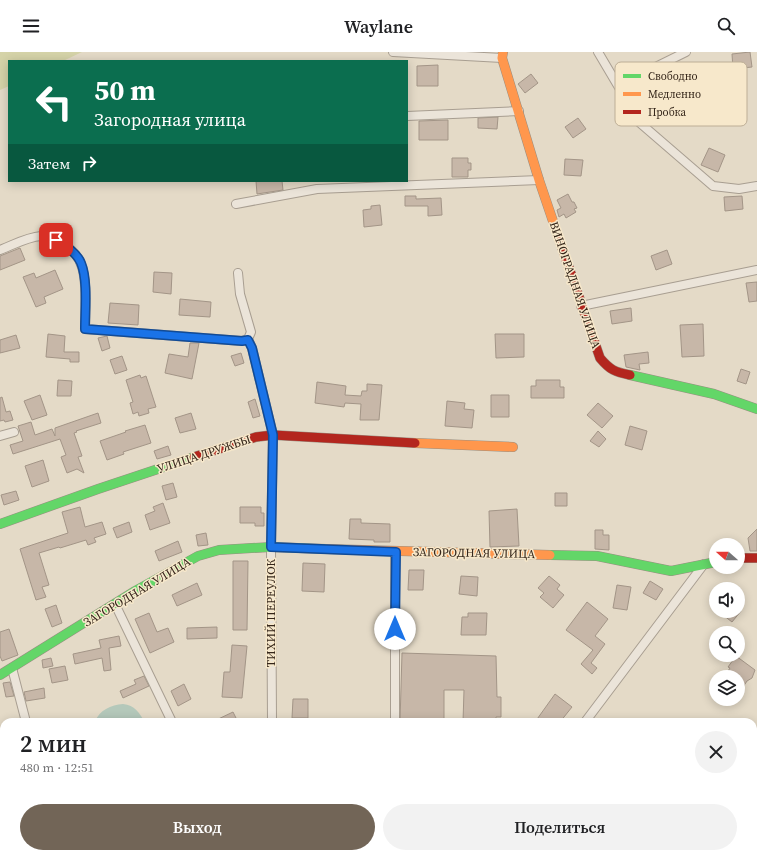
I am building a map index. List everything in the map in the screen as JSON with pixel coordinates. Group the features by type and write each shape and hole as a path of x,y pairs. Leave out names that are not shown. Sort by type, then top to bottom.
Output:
{"street":[{"path":"393,52 502,55"},
{"path":"598,52 615,80"},
{"path":"665,62 686,52"},
{"name":"ВИНОГРАДНАЯ УЛИЦА","path":"502,55 539,180 600,358 615,372 714,394 757,409"},
{"path":"408,116 519,111"},
{"path":"644,126 714,186 739,189 757,186"},
{"path":"236,204 317,189 539,180"},
{"path":"0,250 35,237 42,236 56,240 69,249 81,263 83,272 85,292 85,329 242,341 248,340"},
{"path":"581,306 757,270"},
{"name":"ТИХИЙ ПЕРЕУЛОК","path":"238,273 240,294 251,332 248,340 252,348 273,435 271,547 272,718"},
{"path":"0,436 14,432"},
{"name":"УЛИЦА ДРУЖБЫ","path":"0,524 98,489 256,437 273,435 382,442 513,447"},
{"name":"ЗАГОРОДНАЯ УЛИЦА","path":"0,675 135,591 198,556 219,550 271,547 396,552 597,556 671,571 709,563"},
{"path":"395,718 396,552"},
{"path":"745,558 757,558"},
{"path":"587,718 704,564"},
{"path":"115,604 170,718"},
{"path":"12,668 25,718"}],"shaded area":[{"path":"0,52 82,52 65,60 8,60 8,86 0,90"},
{"path":"123,704 131,706 142,718 97,718 102,711"}],"building":[{"path":"750,52 752,67 747,68 747,62 733,62 732,54"},
{"path":"438,65 438,86 417,86 417,66"},
{"path":"531,74 538,83 525,93 518,84"},
{"path":"498,117 497,129 478,128 478,118"},
{"path":"578,118 586,129 573,138 565,127"},
{"path":"448,120 448,140 419,140 419,121"},
{"path":"709,148 725,155 718,172 701,165"},
{"path":"452,158 468,158 468,163 471,163 471,170 468,170 468,177 452,177"},
{"path":"565,159 583,160 581,176 564,175"},
{"path":"256,182 282,182 283,190 257,194"},
{"path":"568,194 577,208 574,209 576,212 566,218 564,214 559,217 557,210 561,208 557,200"},
{"path":"405,196 416,196 416,199 441,198 442,215 428,216 428,206 405,206"},
{"path":"742,196 743,209 725,211 724,197"},
{"path":"380,205 382,225 364,227 363,210 371,209 371,206"},
{"path":"20,248 25,260 0,270 0,256"},
{"path":"667,250 672,264 656,270 651,256"},
{"path":"55,270 63,289 44,297 46,303 36,307 23,277 34,273 36,278"},
{"path":"154,272 172,273 171,294 153,292"},
{"path":"757,282 757,301 749,302 746,283"},
{"path":"180,299 211,302 210,317 179,315"},
{"path":"110,303 139,305 138,325 108,323"},
{"path":"631,308 632,321 612,324 610,311"},
{"path":"703,324 704,356 682,357 680,325"},
{"path":"48,334 65,336 64,352 79,352 79,362 70,362 70,359 46,357"},
{"path":"495,334 524,334 524,357 496,358"},
{"path":"16,335 20,348 0,353 0,340"},
{"path":"107,336 110,348 102,351 98,338"},
{"path":"190,343 199,343 192,379 165,373 169,354 188,357"},
{"path":"648,352 649,363 639,364 640,370 626,367 624,355"},
{"path":"241,353 244,363 235,366 231,356"},
{"path":"122,356 127,370 115,374 110,360"},
{"path":"741,369 750,372 746,384 737,381"},
{"path":"140,375 141,378 146,376 156,407 148,409 149,413 139,416 138,412 133,414 130,403 133,402 126,380"},
{"path":"58,380 72,381 71,396 57,396"},
{"path":"536,380 560,380 560,387 564,387 564,398 531,398 531,386 536,386"},
{"path":"317,382 346,386 345,395 361,396 362,391 367,391 367,384 382,385 379,420 360,420 361,404 345,403 344,407 315,403"},
{"path":"40,395 47,415 32,420 24,401"},
{"path":"491,395 509,395 509,417 491,417"},
{"path":"2,397 6,412 10,411 13,420 5,422 4,420 0,421 0,398"},
{"path":"255,399 260,416 253,418 248,402"},
{"path":"447,401 465,403 464,409 474,410 472,428 445,426"},
{"path":"598,403 613,416 602,428 587,415"},
{"path":"98,413 101,423 74,433 82,456 78,457 84,473 77,469 67,473 61,457 66,455 60,439 13,454 10,445 23,441 18,426 31,422 35,435 52,429 55,436 55,428"},
{"path":"191,413 196,429 180,433 175,418"},
{"path":"145,425 151,443 123,452 124,454 107,460 100,441"},
{"path":"630,426 647,431 642,450 625,445"},
{"path":"598,431 606,439 599,447 590,441"},
{"path":"168,446 171,455 157,459 154,451"},
{"path":"43,460 49,481 32,487 25,466"},
{"path":"173,483 177,497 166,500 162,486"},
{"path":"16,491 19,500 4,505 1,495"},
{"path":"555,493 567,493 567,506 555,506"},
{"path":"163,503 170,523 150,530 145,515 155,511 153,507"},
{"path":"80,507 85,527 102,522 106,534 94,538 96,542 88,545 86,540 39,553 49,585 42,587 46,597 36,600 20,549 68,533 62,512"},
{"path":"240,507 261,507 261,513 264,513 264,526 255,526 255,523 240,523"},
{"path":"517,509 519,546 490,547 489,511"},
{"path":"350,519 361,519 361,523 390,524 390,542 349,539"},
{"path":"129,522 132,532 117,538 113,528"},
{"path":"757,529 757,551 750,551 748,538"},
{"path":"595,530 603,530 603,535 609,535 609,550 595,549"},
{"path":"206,533 208,545 198,546 196,535"},
{"path":"178,541 182,552 159,561 155,551"},
{"path":"233,561 248,561 247,630 233,630"},
{"path":"303,563 325,564 324,592 302,591"},
{"path":"409,570 424,570 423,590 408,590"},
{"path":"461,576 478,577 477,596 459,594"},
{"path":"549,576 560,585 557,589 564,595 553,608 540,597 544,593 538,588"},
{"path":"650,581 663,589 656,600 643,593"},
{"path":"197,583 202,595 177,606 172,595"},
{"path":"617,585 631,587 627,610 613,608"},
{"path":"587,602 608,619 595,636 605,644 591,663 597,668 592,674 581,664 593,650 566,630"},
{"path":"56,605 62,623 52,627 45,609"},
{"path":"149,613 157,632 168,628 174,642 150,653 135,619"},
{"path":"468,613 487,613 486,635 461,635 462,617 468,617"},
{"path":"727,618 735,618 732,622"},
{"path":"217,627 217,638 187,639 187,628"},
{"path":"9,629 18,655 2,661 0,656 0,632"},
{"path":"119,636 121,646 109,648 111,670 104,671 102,658 75,664 73,654 101,648 99,640"},
{"path":"232,645 247,646 242,698 222,697 224,672 230,672"},
{"path":"402,653 496,656 497,697 501,697 501,717 463,718 464,690 444,690 444,718 400,718"},
{"path":"51,658 53,666 43,668 42,660"},
{"path":"732,662 744,662 755,670 752,678 745,684 745,670 729,670 730,668 728,667"},
{"path":"65,666 68,680 52,683 49,669"},
{"path":"144,676 149,686 123,698 120,691 136,684 134,680"},
{"path":"10,682 14,696 6,697 3,683"},
{"path":"184,684 191,699 178,706 171,691"},
{"path":"44,688 45,698 26,701 24,692"},
{"path":"555,694 572,707 563,718 538,718"},
{"path":"293,699 308,699 308,718 292,718"},
{"path":"233,712 236,718 220,718"}],"traffic: fast":[{"path":"630,375 714,394 757,409"},
{"path":"0,524 194,457"},
{"path":"0,675 135,591 198,556 219,550 271,547 326,549"},
{"path":"550,555 597,556 671,571 709,563"}],"traffic: slow":[{"path":"503,52 502,58 539,180 557,233"},
{"path":"415,443 513,447"},
{"path":"326,549 550,555"}],"traffic: jam":[{"path":"557,233 600,358 613,370 630,375"},
{"path":"194,457 256,437 273,435 415,443"},
{"path":"745,558 757,558"}],"route":[{"path":"56,240 69,249 81,263 85,292 85,329 242,341 248,340 252,348 273,435 271,547 396,552 395,629"}]}
